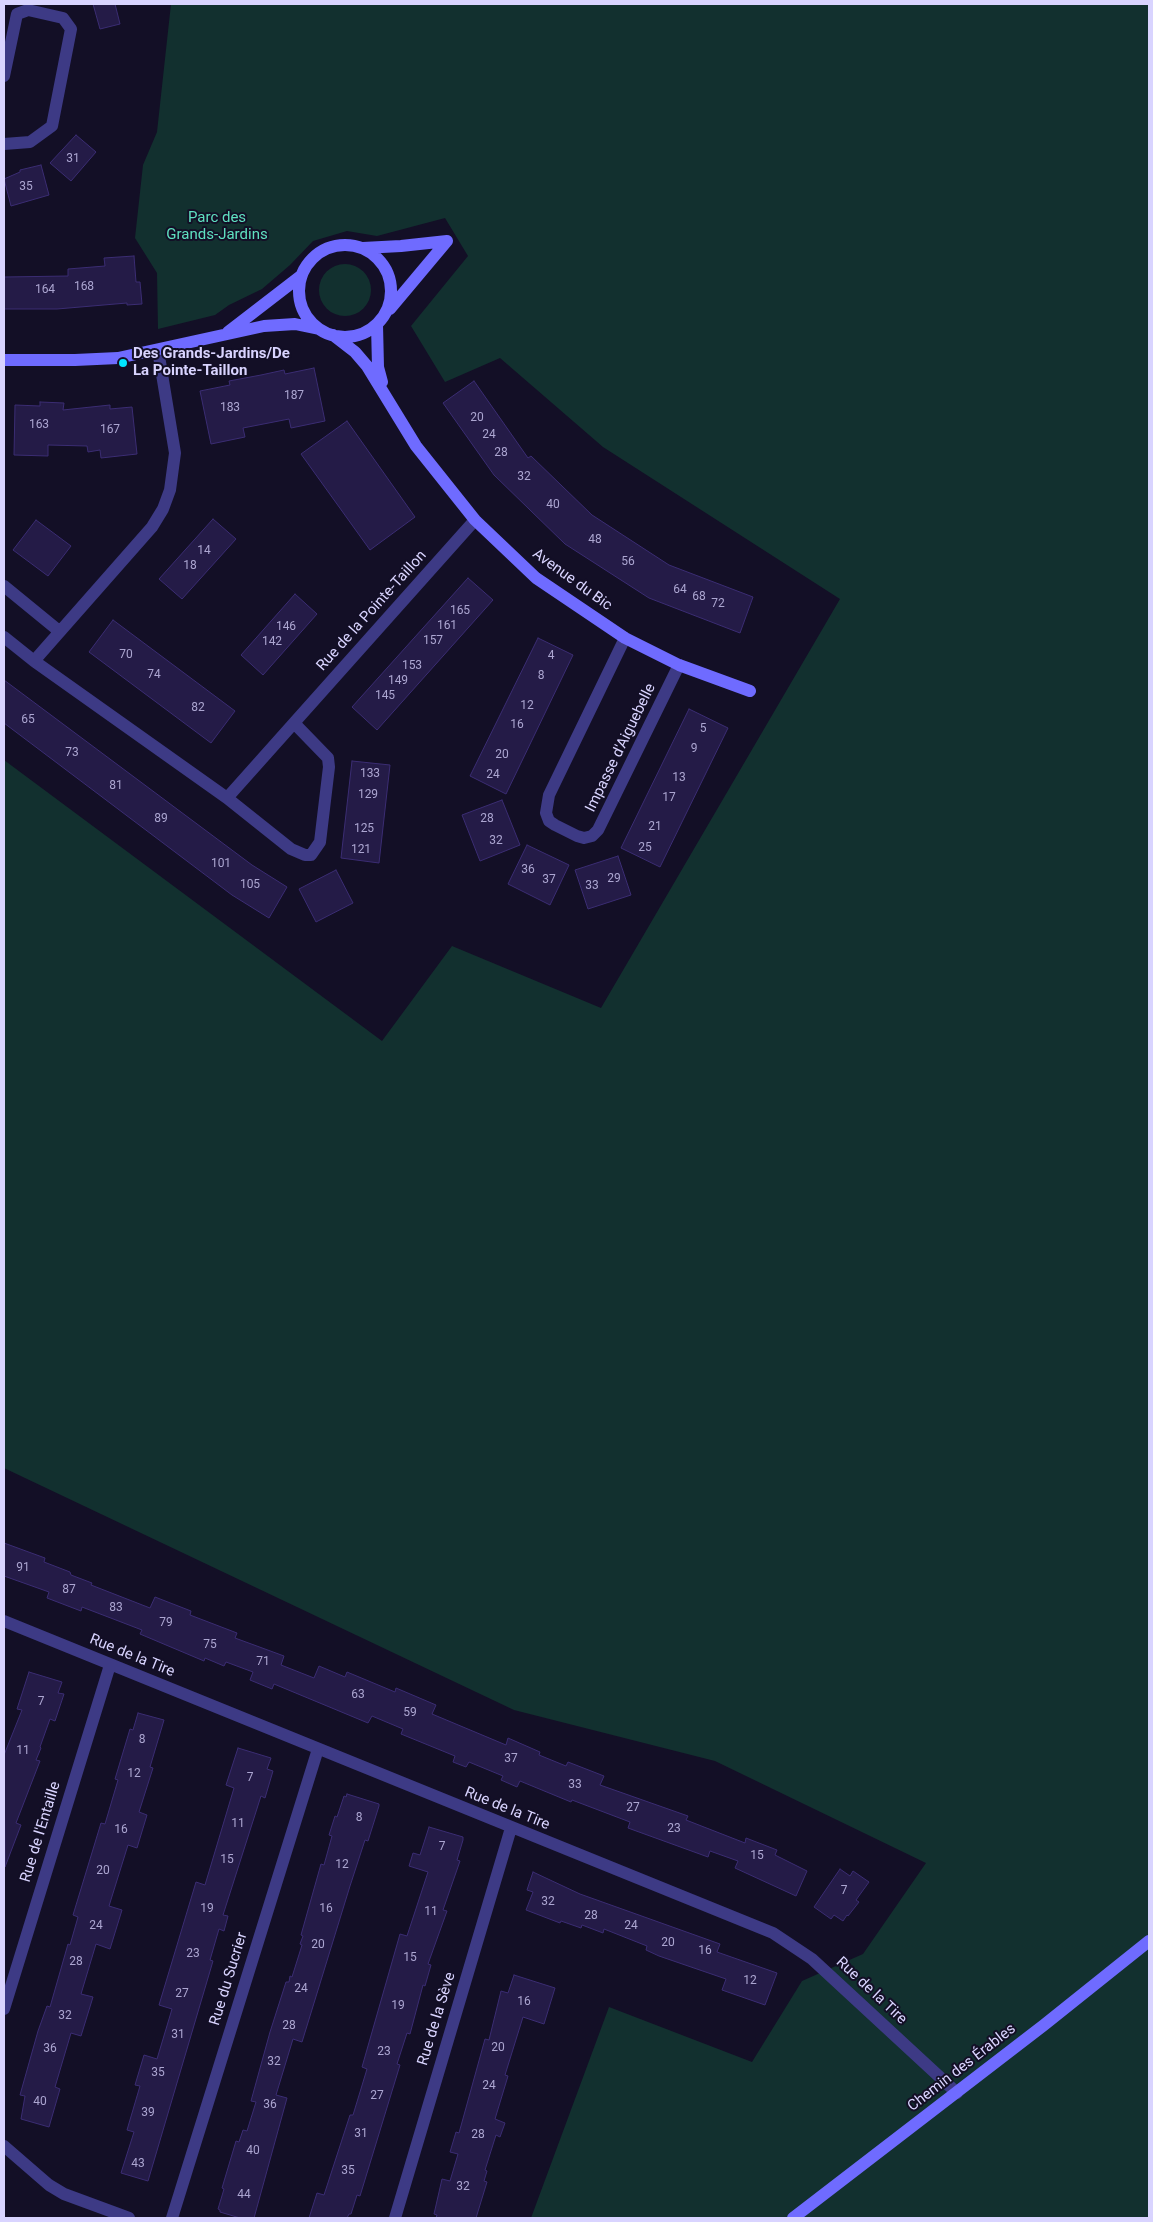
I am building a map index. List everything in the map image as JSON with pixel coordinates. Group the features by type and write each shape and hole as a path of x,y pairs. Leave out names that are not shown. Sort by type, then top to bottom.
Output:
{"street":[{"path":"4,76 17,14 28,10 63,18 72,29 52,126 30,142 4,144"},
{"path":"4,360 118,358 282,324 295,324 319,329 333,335 349,337 364,333 377,325 447,241 364,248"},
{"path":"319,329 308,318 301,305 299,290 302,275 309,262 320,252 334,246 349,244 364,248 376,256 386,268 391,282 391,298 386,313"},
{"path":"224,335 302,275"},
{"name":"Avenue du Bic","path":"377,325 378,367 384,392"},
{"name":"Avenue du Bic","path":"333,335 355,352 384,392 416,446 474,520 536,578 625,638 679,664 750,691"},
{"path":"34,660 152,527 163,509 170,490 175,453 158,350"},
{"name":"Rue de la Pointe-Taillon","path":"227,798 474,520"},
{"path":"4,586 59,631"},
{"path":"4,637 227,798 291,849 305,855 311,855 317,849 320,842 329,767 328,758 294,723"},
{"name":"Impasse d'Aiguebelle","path":"625,638 549,795 546,813 549,821 555,825 584,838 592,836 598,830 679,664"},
{"name":"Rue de la Tire","path":"4,1621 773,1933 812,1959 957,2093"},
{"name":"Rue de l'Entaille","path":"4,2009 110,1665"},
{"name":"Rue du Sucrier","path":"172,2218 318,1748"},
{"name":"Rue de la Sève","path":"395,2218 511,1828"},
{"name":"Chemin des Érables","path":"794,2218 957,2093 1149,1941"},
{"path":"4,2146 42,2180 64,2194 130,2218"}],"green space":[{"name":"Parc des Grands-Jardins","path":"171,4 1149,4 1149,2218 531,2218 609,2007 752,2062 802,1981 863,1954 926,1863 715,1761 514,1710 4,1468 4,760 382,1041 452,946 601,1008 840,599 603,447 500,358 445,382 411,326 468,256 445,218 377,236 347,231 313,241 290,265 262,289 229,305 215,315 158,329 157,273 135,238 143,165 157,132"},
{"path":"340,264 350,264 360,268 367,275 371,290 367,305 360,312 350,316 340,316 330,312 323,305 319,295 319,285 323,275 330,268"}],"building":[{"path":"93,4 115,4 120,24 100,29"},
{"path":"76,135 96,152 71,181 50,163"},
{"path":"41,165 49,195 11,206 4,179 20,172 20,170"},
{"path":"134,256 136,282 140,282 142,304 127,305 127,303 57,309 4,309 4,277 68,276 68,269 105,266 104,258"},
{"path":"314,368 325,421 291,428 289,419 243,428 245,437 211,444 200,391 230,385 229,381 284,370 285,374"},
{"path":"474,381 528,458 531,456 592,515 669,565 753,597 740,633 649,598 565,544 494,475 443,403"},
{"path":"40,402 64,403 63,410 110,405 110,409 132,407 137,454 101,458 100,450 88,452 87,446 48,445 48,456 14,455 15,405 40,406"},
{"path":"347,421 415,517 370,550 301,454"},
{"path":"213,519 236,539 182,599 159,579"},
{"path":"36,520 71,546 48,576 13,550"},
{"path":"468,578 493,600 377,730 352,707"},
{"path":"295,594 317,614 263,675 241,655"},
{"path":"113,620 235,711 211,743 89,652"},
{"path":"538,638 573,655 506,794 470,776"},
{"path":"4,680 252,865 287,887 269,918 232,895 4,723"},
{"path":"689,709 728,728 660,867 621,848"},
{"path":"352,761 390,765 379,863 341,858"},
{"path":"502,800 520,845 480,861 462,815"},
{"path":"527,845 569,865 550,905 508,884"},
{"path":"618,856 631,895 588,909 575,870"},
{"path":"336,870 353,903 316,922 299,889"},
{"path":"4,1543 45,1558 44,1562 70,1572 71,1575 92,1583 91,1585 150,1608 155,1597 191,1611 190,1615 237,1633 235,1638 284,1656 281,1665 314,1678 319,1666 345,1677 347,1672 395,1692 396,1688 436,1705 432,1714 506,1745 508,1738 540,1752 539,1755 566,1766 568,1762 604,1776 600,1785 688,1816 686,1820 745,1843 746,1838 777,1850 775,1855 807,1871 796,1896 735,1868 738,1861 710,1851 708,1857 628,1828 630,1822 572,1800 571,1802 520,1781 517,1787 501,1780 503,1776 469,1762 466,1767 453,1762 455,1756 401,1734 403,1729 372,1716 368,1723 274,1684 272,1689 250,1680 253,1672 226,1662 224,1666 205,1658 204,1661 140,1634 142,1630 82,1607 81,1611 47,1598 49,1592 4,1576"},
{"path":"29,1672 62,1682 58,1693 64,1694 55,1721 50,1719 40,1747 36,1760 40,1761 16,1823 21,1825 5,1867 4,1755 22,1710 17,1709"},
{"path":"138,1713 164,1720 150,1767 153,1768 139,1812 147,1815 137,1848 128,1845 109,1906 122,1910 110,1949 96,1944 81,1994 93,1997 81,2036 71,2033 55,2087 60,2089 49,2127 21,2119 25,2096 20,2095 38,2031 47,2006 50,2007 68,1944 70,1945 78,1917 73,1915 101,1823 105,1824 118,1780 115,1779 130,1729 133,1730"},
{"path":"238,1748 271,1758 267,1769 273,1771 265,1798 261,1796 223,1915 228,1916 224,1931 219,1929 210,1960 213,1961 148,2181 121,2173 134,2132 127,2130 140,2086 135,2085 144,2055 157,2059 172,2009 159,2005 196,1882 205,1885 234,1788 226,1785"},
{"path":"347,1794 379,1804 379,1806 368,1841 365,1840 302,2042 293,2039 276,2095 287,2098 254,2218 240,2218 220,2212 218,2209 224,2189 222,2188 236,2141 239,2142 243,2130 247,2131 256,2102 251,2101 270,2032 286,1982 289,1982 290,1976 292,1977 302,1945 300,1944 303,1936 301,1935 321,1864 324,1865 332,1836 329,1835 335,1816 337,1817 344,1796 346,1797"},
{"path":"429,1827 463,1837 463,1840 457,1860 460,1861 443,1910 447,1911 428,1964 431,1965 425,1986 423,1985 410,2034 407,2033 397,2064 400,2065 360,2196 357,2195 351,2214 347,2218 309,2218 317,2193 324,2195 350,2115 353,2115 367,2069 362,2067 400,1934 407,1936 428,1872 409,1866 413,1853 420,1855"},
{"path":"840,1869 850,1876 853,1871 869,1882 856,1900 859,1902 843,1921 834,1915 831,1919 814,1907"},
{"path":"533,1872 580,1894 720,1944 717,1952 777,1973 765,2005 722,1990 726,1979 659,1956 646,1950 647,1946 604,1929 603,1933 582,1925 581,1928 561,1921 560,1923 526,1910 533,1892 527,1890"},
{"path":"514,1975 555,1988 544,2024 523,2017 505,2075 508,2076 495,2119 505,2123 500,2137 496,2135 485,2170 487,2171 484,2181 487,2182 476,2218 436,2218 437,2215 434,2214 442,2179 450,2181 458,2154 450,2152 456,2132 459,2133 485,2039 489,2040 501,1991 508,1993"}],"place":[{"name":"Des Grands-Jardins/De La Pointe-Taillon","path":"123,363"}]}
